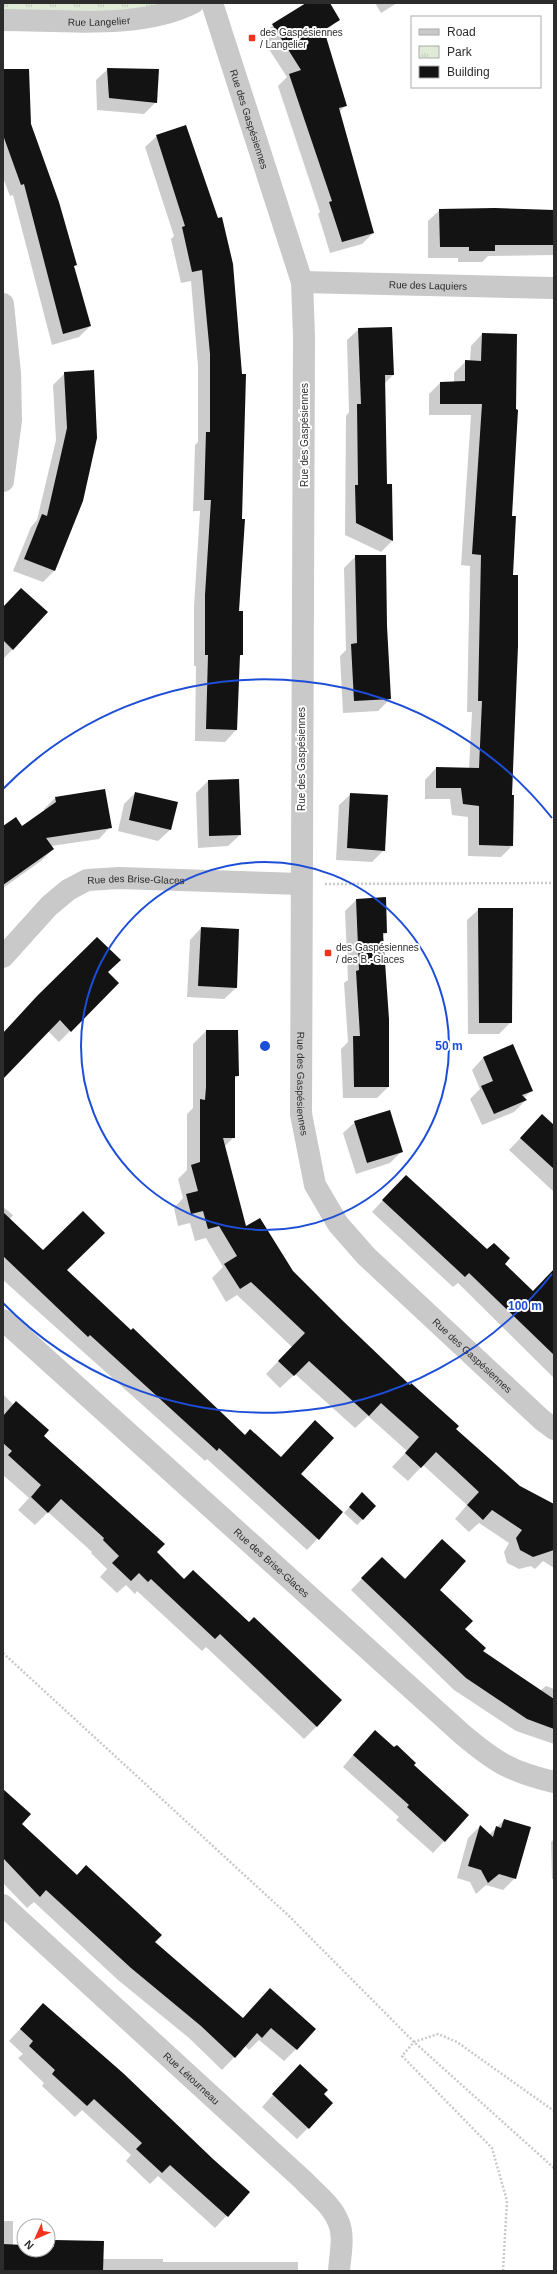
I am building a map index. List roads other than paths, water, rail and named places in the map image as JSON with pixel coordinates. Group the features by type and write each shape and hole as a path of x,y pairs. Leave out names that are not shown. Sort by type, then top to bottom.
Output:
{"street":[{"name":"Rue Langelier","path":"3,20 120,20 157,16 193,3"},
{"name":"Rue des Gaspésiennes","path":"212,3 302,282 304,344 301,1114 315,1185 338,1224 366,1256 542,1420 554,1429"},
{"name":"Rue des Laquiers","path":"302,282 554,288"},
{"path":"3,304 10,373 11,420 3,481"},
{"name":"Rue des Brise-Glaces","path":"3,957 49,906 68,890 87,880 119,878 301,884"},
{"name":"Rue des Brise-Glaces","path":"3,1320 462,1734 492,1759 520,1773 554,1782"},
{"name":"Rue Létourneau","path":"3,1906 303,2180 326,2204 339,2221 341,2243 339,2271"}],"place":[{"name":"des Gaspésiennes / Langelier","path":"252,38"},
{"name":"des Gaspésiennes / des B.-Glaces","path":"328,953"}]}
